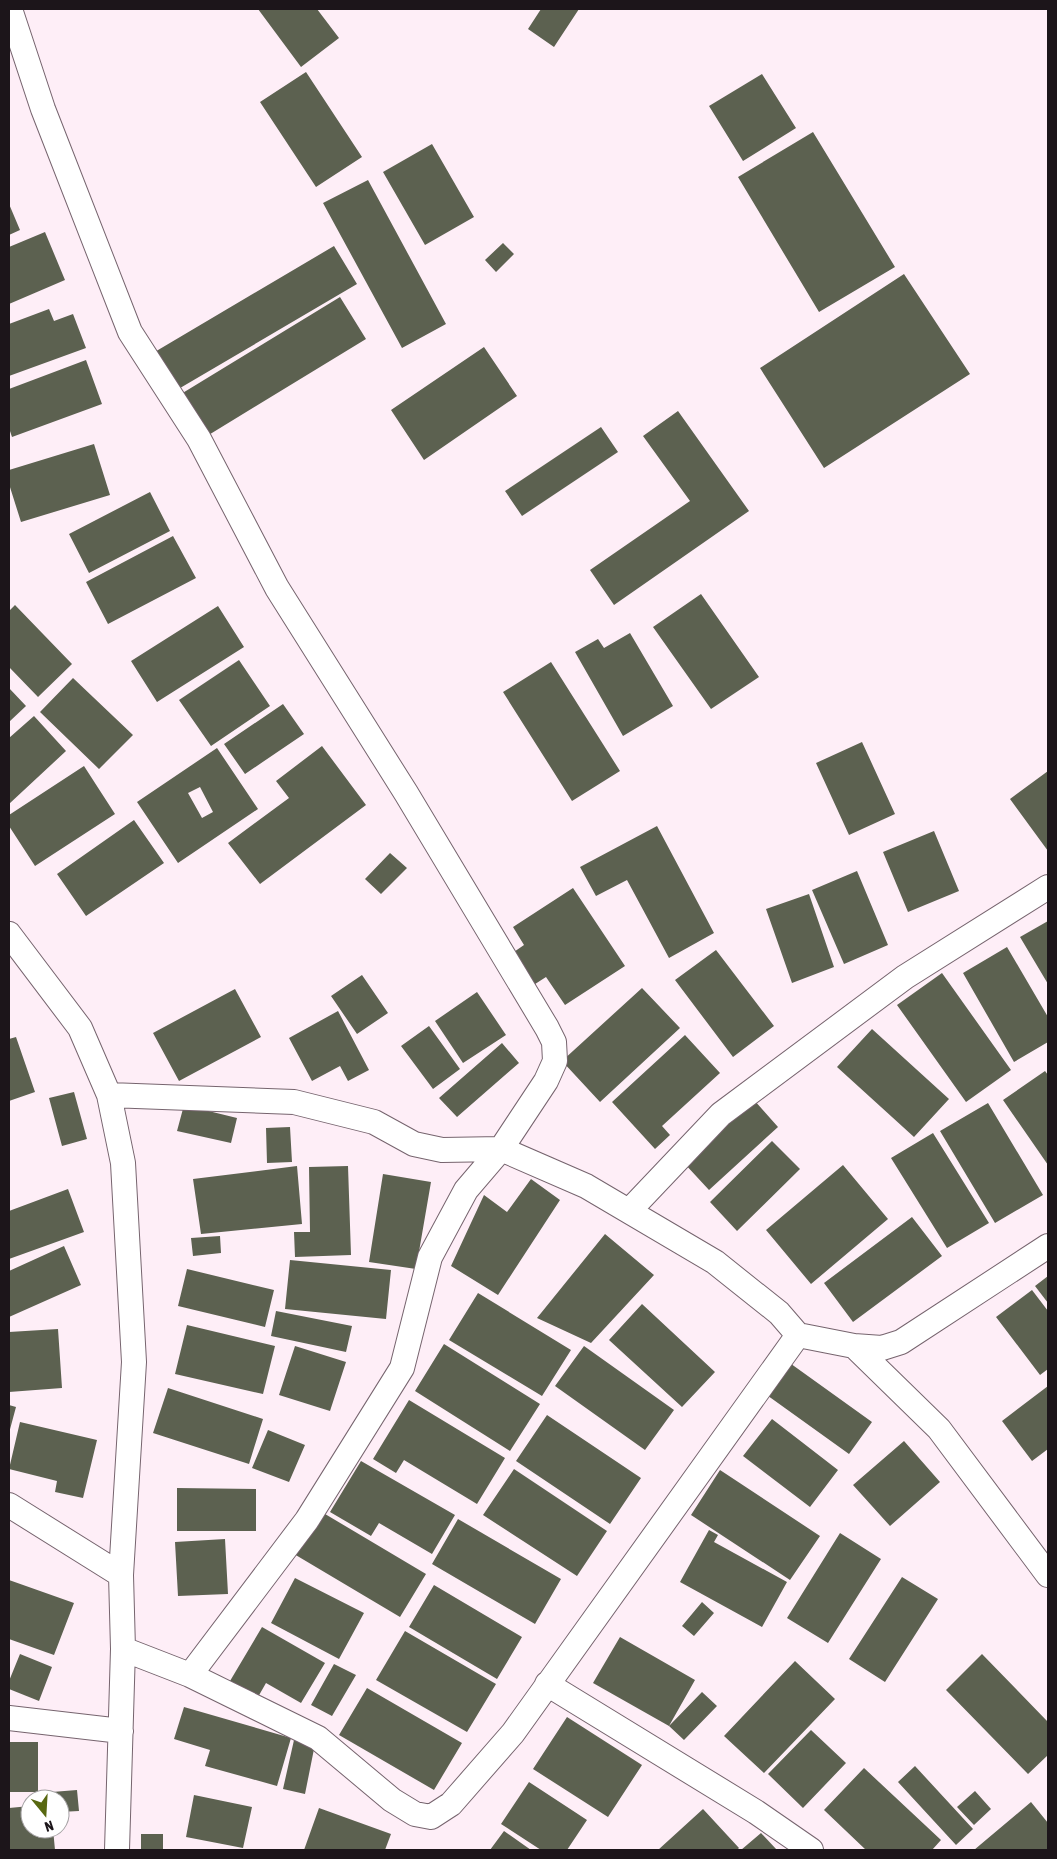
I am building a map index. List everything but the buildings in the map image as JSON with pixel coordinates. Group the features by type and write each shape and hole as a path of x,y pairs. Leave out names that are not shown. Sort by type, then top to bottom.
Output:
{"street":[{"path":"10,9 43,109 130,332 199,439 277,588 406,793 547,1028 554,1042 556,1060 546,1081 501,1149 466,1190 430,1257 402,1368 307,1520 190,1675"},
{"path":"629,1211 721,1114 905,977 1048,888"},
{"path":"9,934 80,1028 109,1095 122,1163 134,1362 121,1576 123,1649 117,1850"},
{"path":"109,1095 294,1102 374,1122 414,1144 442,1150 501,1149 586,1186 715,1262 779,1313 798,1335 854,1346 882,1348 901,1342 1048,1246"},
{"path":"123,1649 190,1675 318,1738 392,1800 414,1814 432,1817 450,1804 513,1733 798,1335"},
{"path":"854,1346 939,1429 1048,1576"},
{"path":"9,1505 121,1576"},
{"path":"547,1684 756,1812 811,1850"},
{"path":"9,1718 121,1731"}]}
